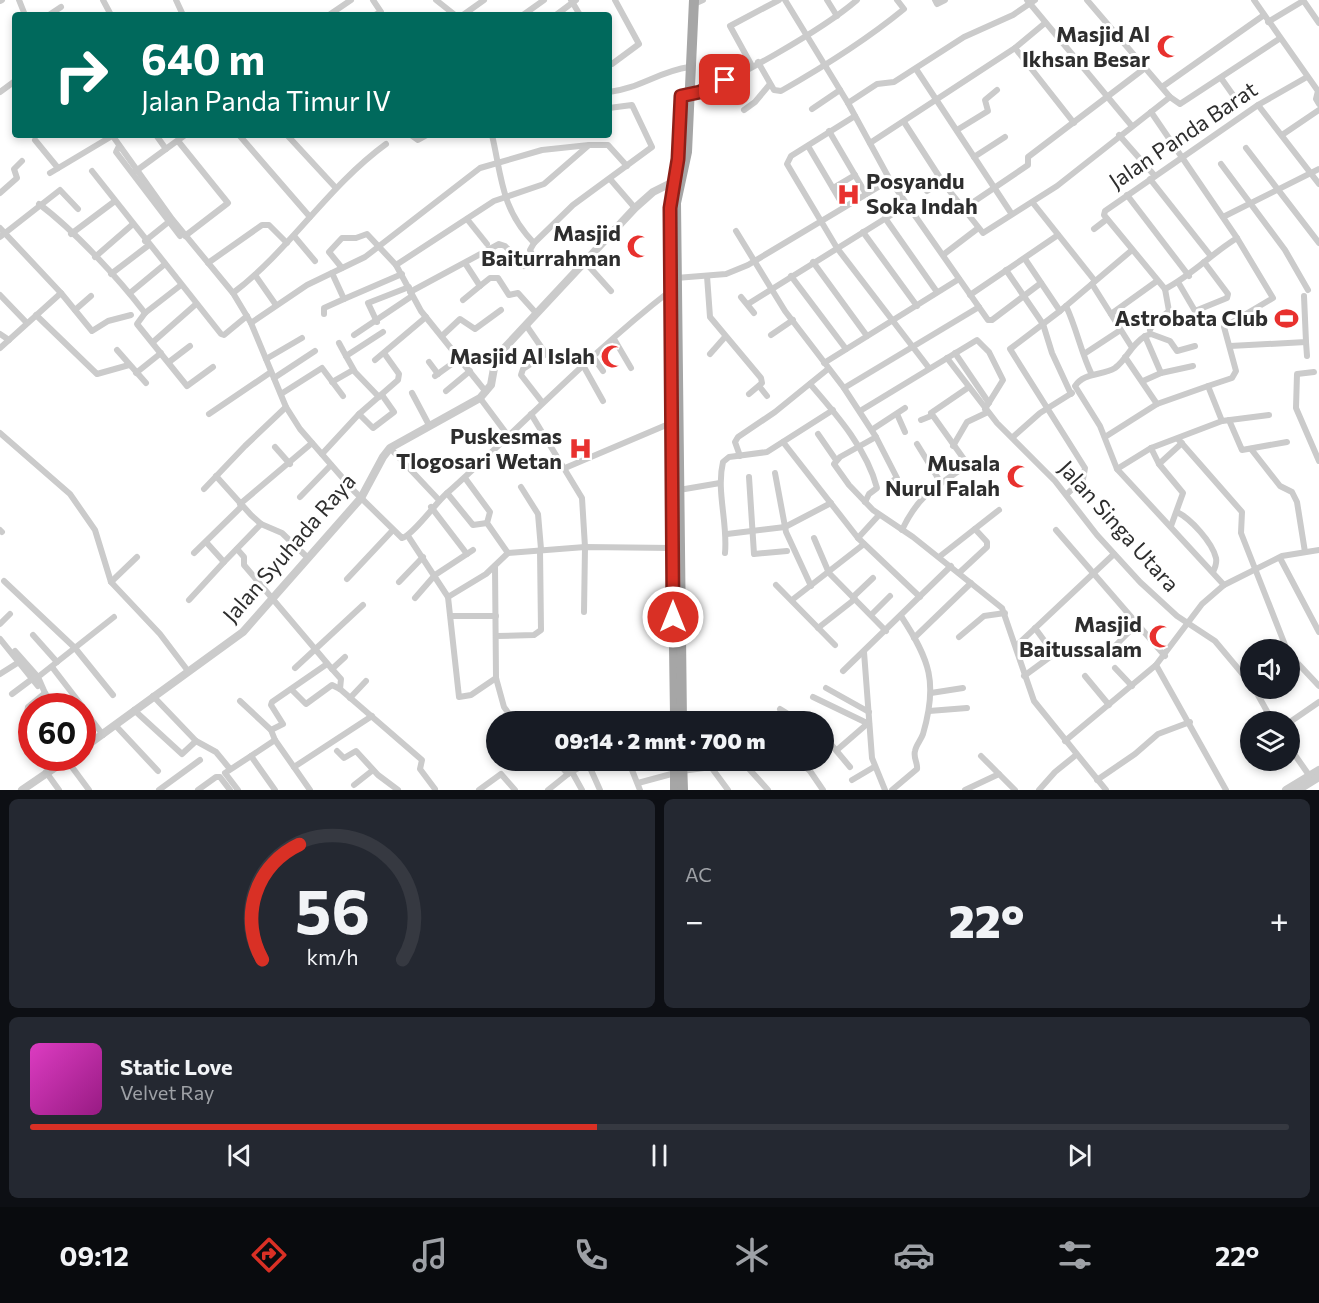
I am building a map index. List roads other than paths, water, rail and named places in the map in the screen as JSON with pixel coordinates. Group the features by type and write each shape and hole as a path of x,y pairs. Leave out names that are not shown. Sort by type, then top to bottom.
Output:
{"main road":[{"path":"681,711 673,548 676,490 671,423 673,284 676,203 687,152 685,68 694,1"},
{"path":"676,711 679,688 673,284 669,216 685,95"},
{"path":"675,790 679,771"},
{"path":"680,771 683,790"}],"street":[{"path":"343,3 351,0"},
{"path":"467,12 484,0"},
{"path":"527,12 544,0"},
{"path":"612,62 639,44 615,0"},
{"path":"778,0 730,26 755,64 779,92 826,66 867,39 904,9 897,0"},
{"path":"785,0 848,103 890,180 989,321 1041,283"},
{"path":"827,0 837,16"},
{"path":"685,95 706,90 755,64 837,16 857,0"},
{"path":"936,2 945,0"},
{"path":"1087,0 1170,97 1180,104 1279,39"},
{"path":"1254,0 1318,92 1316,100 1319,104"},
{"path":"1268,22 1303,0 1319,23"},
{"path":"560,12 573,1"},
{"path":"848,103 877,84 889,84 964,37 1010,17 1031,2 1045,23 1131,125"},
{"path":"54,12 61,7"},
{"path":"532,8 535,12"},
{"path":"1162,87 1264,15"},
{"path":"870,143 1015,48 1045,23"},
{"path":"1015,48 1074,123"},
{"path":"612,92 627,90 685,68"},
{"path":"963,209 1028,166 1028,157 1145,68"},
{"path":"915,69 1011,213"},
{"name":"Jalan Panda Barat","path":"1165,289 1104,215 1106,210 1258,105 1307,77"},
{"path":"1221,78 1233,95"},
{"path":"744,110 755,102 770,84"},
{"path":"812,109 840,90"},
{"path":"957,130 988,111 985,100 997,90"},
{"path":"943,255 979,231 1032,203 1170,97"},
{"path":"377,322 368,303 410,292 501,244 522,266 533,257 530,250 534,243 573,205 652,146 632,105 612,108"},
{"path":"1258,105 1319,184"},
{"path":"1282,135 1319,110"},
{"path":"1105,437 1157,404 1234,376 1236,368 1224,326 1273,299 1237,238 1151,112"},
{"path":"855,117 788,158 787,164 819,222 837,248 929,368"},
{"path":"904,122 942,181 979,231"},
{"path":"829,131 866,194"},
{"path":"1119,135 1210,255"},
{"path":"974,157 1005,137"},
{"path":"50,174 107,138"},
{"path":"114,138 171,221 191,248 196,249"},
{"path":"158,138 166,149"},
{"path":"136,171 182,138"},
{"path":"242,138 310,217"},
{"path":"290,138 335,187"},
{"path":"493,138 504,197 512,215 534,243"},
{"path":"35,140 58,168"},
{"path":"178,141 228,203 185,236"},
{"path":"233,293 255,275 294,236 335,187 361,162 386,144"},
{"path":"396,265 504,197 544,184 589,145"},
{"path":"92,171 195,305 223,335 332,273 365,257 471,173 498,161 559,147 608,145 627,166"},
{"path":"119,146 116,152 233,293 249,320 286,407 331,465 402,538 408,536 431,507 509,437 542,402 594,358 673,284 726,274 754,262 890,180"},
{"path":"808,146 844,207"},
{"path":"1246,148 1319,243"},
{"path":"0,192 17,178 14,169 22,161"},
{"path":"1221,164 1285,250 1306,293 1307,356"},
{"path":"1223,217 1319,169"},
{"path":"833,188 855,176"},
{"path":"610,179 635,208"},
{"path":"483,395 491,385 496,357 635,208 653,192 675,181"},
{"path":"927,191 942,181"},
{"path":"78,209 60,190 1,233 61,293 94,332 108,321 131,315"},
{"path":"1127,195 1189,276"},
{"path":"72,234 116,201"},
{"path":"1032,203 1093,283 1119,331 1131,346"},
{"path":"39,204 95,257 130,293 145,313"},
{"path":"748,304 907,205"},
{"path":"885,218 937,292"},
{"path":"467,219 487,244"},
{"path":"1094,229 1107,219"},
{"path":"111,274 171,221"},
{"path":"95,257 134,224"},
{"path":"208,263 262,225 269,225 287,243"},
{"path":"736,231 793,320 873,429 897,478 888,484"},
{"path":"863,232 916,306"},
{"path":"342,268 329,252 342,238 356,238 365,233 396,265 426,317 443,335 470,371 509,437"},
{"path":"970,295 1058,235"},
{"path":"294,236 315,261"},
{"path":"1150,330 1153,324 1169,311 1165,289 1189,276 1210,255 1237,238"},
{"path":"1068,493 1083,479 1084,468 1010,350 1132,250"},
{"path":"1025,259 1060,311"},
{"path":"585,262 611,291"},
{"path":"813,262 867,336"},
{"path":"1178,282 1196,311 1228,296 1204,262"},
{"path":"465,263 480,286"},
{"path":"130,293 165,264"},
{"path":"1006,270 1043,324 1052,353 1071,390 1100,426 1117,469 1224,585"},
{"path":"332,273 344,299"},
{"path":"324,314 324,308 402,274"},
{"path":"255,275 276,305"},
{"path":"707,276 710,317 761,378 759,386 749,394"},
{"path":"791,276 846,349"},
{"path":"463,300 490,278 498,278 509,295 520,294 536,313"},
{"path":"741,456 735,441 738,437 810,384 846,349 960,279"},
{"path":"1111,314 1157,281"},
{"path":"181,285 145,313 137,323 188,386 213,367"},
{"path":"354,335 377,322 410,292"},
{"path":"0,348 26,322 61,293"},
{"path":"0,295 26,322"},
{"path":"75,310 91,296"},
{"path":"741,297 754,313"},
{"path":"153,342 195,305"},
{"path":"1066,306 1084,359 1092,375"},
{"path":"844,388 979,307"},
{"path":"443,335 460,319 475,329 501,310"},
{"path":"36,315 97,374 129,365"},
{"path":"375,360 426,317"},
{"path":"771,335 793,320"},
{"path":"526,325 546,354 524,369 521,375 542,402"},
{"path":"1084,354 1119,331"},
{"path":"345,356 382,332"},
{"path":"1013,437 1045,403 1071,390 1078,381 1108,371 1125,357 1131,346 1151,333 1170,341 1177,351 1195,346"},
{"path":"0,334 9,340"},
{"path":"1145,336 1161,373"},
{"path":"266,359 302,338"},
{"path":"710,354 726,338"},
{"path":"614,339 631,368"},
{"path":"860,411 976,340 989,352 1003,380 987,408 967,422 953,446"},
{"path":"1230,346 1306,342"},
{"path":"339,343 353,370 394,412 373,428 359,414"},
{"path":"169,362 190,346"},
{"path":"117,350 146,383"},
{"path":"209,414 315,351"},
{"path":"955,352 987,408"},
{"path":"136,373 161,353"},
{"path":"322,454 359,414 400,377 384,353"},
{"path":"1125,357 1157,404"},
{"path":"429,362 437,375 460,358"},
{"path":"594,358 603,371"},
{"path":"947,358 987,408"},
{"path":"1143,381 1161,373 1193,366"},
{"path":"584,367 603,400"},
{"path":"281,394 322,368 343,396"},
{"path":"332,382 353,370"},
{"path":"446,391 470,371"},
{"path":"1314,372 1298,373 1296,376 1296,408 1319,461"},
{"path":"810,384 833,410 858,447 878,487 869,494 866,502"},
{"path":"759,386 767,396"},
{"path":"1208,386 1240,449 1251,449 1287,441"},
{"path":"921,420 931,416 935,408 969,387"},
{"path":"412,393 429,425"},
{"name":"Jalan Syuhada Raya","path":"96,740 243,632 274,600 361,498 390,448 483,395"},
{"path":"204,489 286,407"},
{"path":"873,429 905,408"},
{"name":"Jalan Singa Utara","path":"987,408 1055,481 1114,554 1140,582 1187,623 1215,640 1240,671"},
{"path":"725,554 727,534 720,483 723,462 729,457 766,452 833,410"},
{"path":"531,414 582,498 585,547 584,612"},
{"path":"897,414 905,432"},
{"path":"1117,469 1151,448 1180,441 1225,420 1269,415"},
{"path":"902,530 911,510 924,494 966,462 931,416"},
{"path":"565,468 671,423"},
{"path":"0,433 70,494 95,531 111,582 160,634 188,671"},
{"path":"818,434 836,460 834,464 849,485 879,515 951,566 1002,608 1034,701 1106,790"},
{"path":"836,460 876,436"},
{"path":"1160,465 1180,441"},
{"path":"1180,441 1242,512 1241,533 1283,639"},
{"path":"783,442 858,538 920,597"},
{"path":"194,553 241,505 312,443"},
{"path":"1311,445 1319,443"},
{"path":"916,444 941,483"},
{"path":"275,447 290,464"},
{"path":"390,448 439,500"},
{"path":"1151,448 1160,465 1183,493 1171,526"},
{"path":"1251,449 1280,486 1292,492 1297,502 1305,552"},
{"path":"300,497 331,465"},
{"path":"775,473 785,527 811,586"},
{"path":"216,476 261,524 282,533 308,558"},
{"path":"749,477 756,555 787,550"},
{"path":"465,478 490,512 487,523"},
{"path":"676,490 720,483"},
{"path":"496,636 537,634 541,630 538,514 521,486"},
{"path":"447,493 472,525 487,523"},
{"path":"727,534 785,527 831,503"},
{"path":"415,597 435,575 470,552 431,507"},
{"path":"939,557 999,510"},
{"path":"1177,512 1185,516 1206,540 1216,557 1213,572"},
{"path":"858,538 879,515"},
{"path":"487,523 508,553"},
{"path":"189,600 261,524"},
{"path":"959,573 987,547 987,542 975,529"},
{"path":"347,579 393,530"},
{"path":"1056,530 1165,656"},
{"path":"408,536 448,597 459,697 471,695 496,678"},
{"path":"814,538 829,573 886,631"},
{"path":"206,542 224,562"},
{"path":"792,600 864,544"},
{"path":"448,597 495,566 508,553 585,547 673,548"},
{"path":"237,549 244,556 244,565 341,679 337,687 306,704 292,690"},
{"path":"1065,741 1156,665 1202,604 1224,585 1280,558 1319,550"},
{"path":"1016,646 1114,554"},
{"path":"111,582 136,557"},
{"path":"399,582 423,557"},
{"path":"1280,558 1318,630"},
{"path":"495,566 496,678 507,711"},
{"path":"843,671 951,566"},
{"path":"818,628 854,598 873,578"},
{"path":"4,581 75,648 113,695"},
{"path":"914,638 971,582"},
{"path":"776,585 835,645"},
{"path":"871,615 890,596"},
{"path":"295,668 363,605"},
{"path":"959,637 984,616 1002,608"},
{"path":"0,624 9,614"},
{"path":"451,616 496,616"},
{"path":"892,790 917,769 914,753 929,711 931,693 930,673 901,616"},
{"path":"12,694 55,664 114,617"},
{"path":"1116,645 1136,625"},
{"path":"1024,676 1054,654 1035,628"},
{"path":"33,635 73,693"},
{"path":"1,641 35,678 38,686"},
{"path":"15,651 45,693"},
{"path":"864,652 868,724 874,767 883,789"},
{"path":"271,730 283,724 271,704 345,657"},
{"path":"0,674 19,662"},
{"path":"1156,665 1190,722 1226,790"},
{"path":"1300,666 1319,686"},
{"path":"1115,668 1132,686"},
{"path":"1084,676 1109,705"},
{"path":"350,698 366,681"},
{"path":"337,687 422,760 421,771 435,789"},
{"path":"826,688 869,712"},
{"path":"931,693 963,688"},
{"path":"153,696 196,741 216,752 230,790"},
{"path":"813,696 868,724"},
{"path":"240,701 271,730 275,740 310,790"},
{"path":"1300,715 1319,702"},
{"path":"929,711 967,708"},
{"path":"134,710 182,754 196,741"},
{"path":"294,767 372,716"},
{"path":"1097,780 1136,754 1150,739 1190,722"},
{"path":"837,750 868,724"},
{"path":"96,726 103,735"},
{"path":"116,726 158,771"},
{"path":"198,790 275,740"},
{"path":"834,747 850,767"},
{"path":"337,751 344,758 356,751 373,770 398,790"},
{"path":"1039,790 1055,772 1076,755"},
{"path":"251,756 275,790"},
{"path":"981,756 1015,790"},
{"path":"161,790 200,760"},
{"path":"1300,760 1314,778"},
{"path":"852,780 874,767"},
{"path":"354,785 373,770"},
{"path":"1298,790 1314,778 1319,770"},
{"path":"77,771 89,790"},
{"path":"568,771 582,790"},
{"path":"549,790 573,771"},
{"path":"593,771 600,790"},
{"path":"633,771 639,786 673,771"},
{"path":"714,771 728,790"},
{"path":"751,771 768,790"},
{"path":"810,771 823,790"},
{"path":"27,789 46,772 59,790"},
{"path":"225,773 238,790"},
{"path":"479,790 501,774 515,790"},
{"path":"967,790 999,774"},
{"path":"1286,790 1314,778"}],"place":[{"name":"Masjid Al Ikhsan Besar","path":"1168,47"},
{"name":"Posyandu Soka Indah","path":"848,194"},
{"name":"Masjid Baiturrahman","path":"639,246"},
{"name":"Astrobata Club","path":"1286,318"},
{"name":"Masjid Al Islah","path":"613,356"},
{"name":"Puskesmas Tlogosari Wetan","path":"580,449"},
{"name":"Musala Nurul Falah","path":"1018,476"},
{"name":"Masjid Baitussalam","path":"1160,637"}]}
